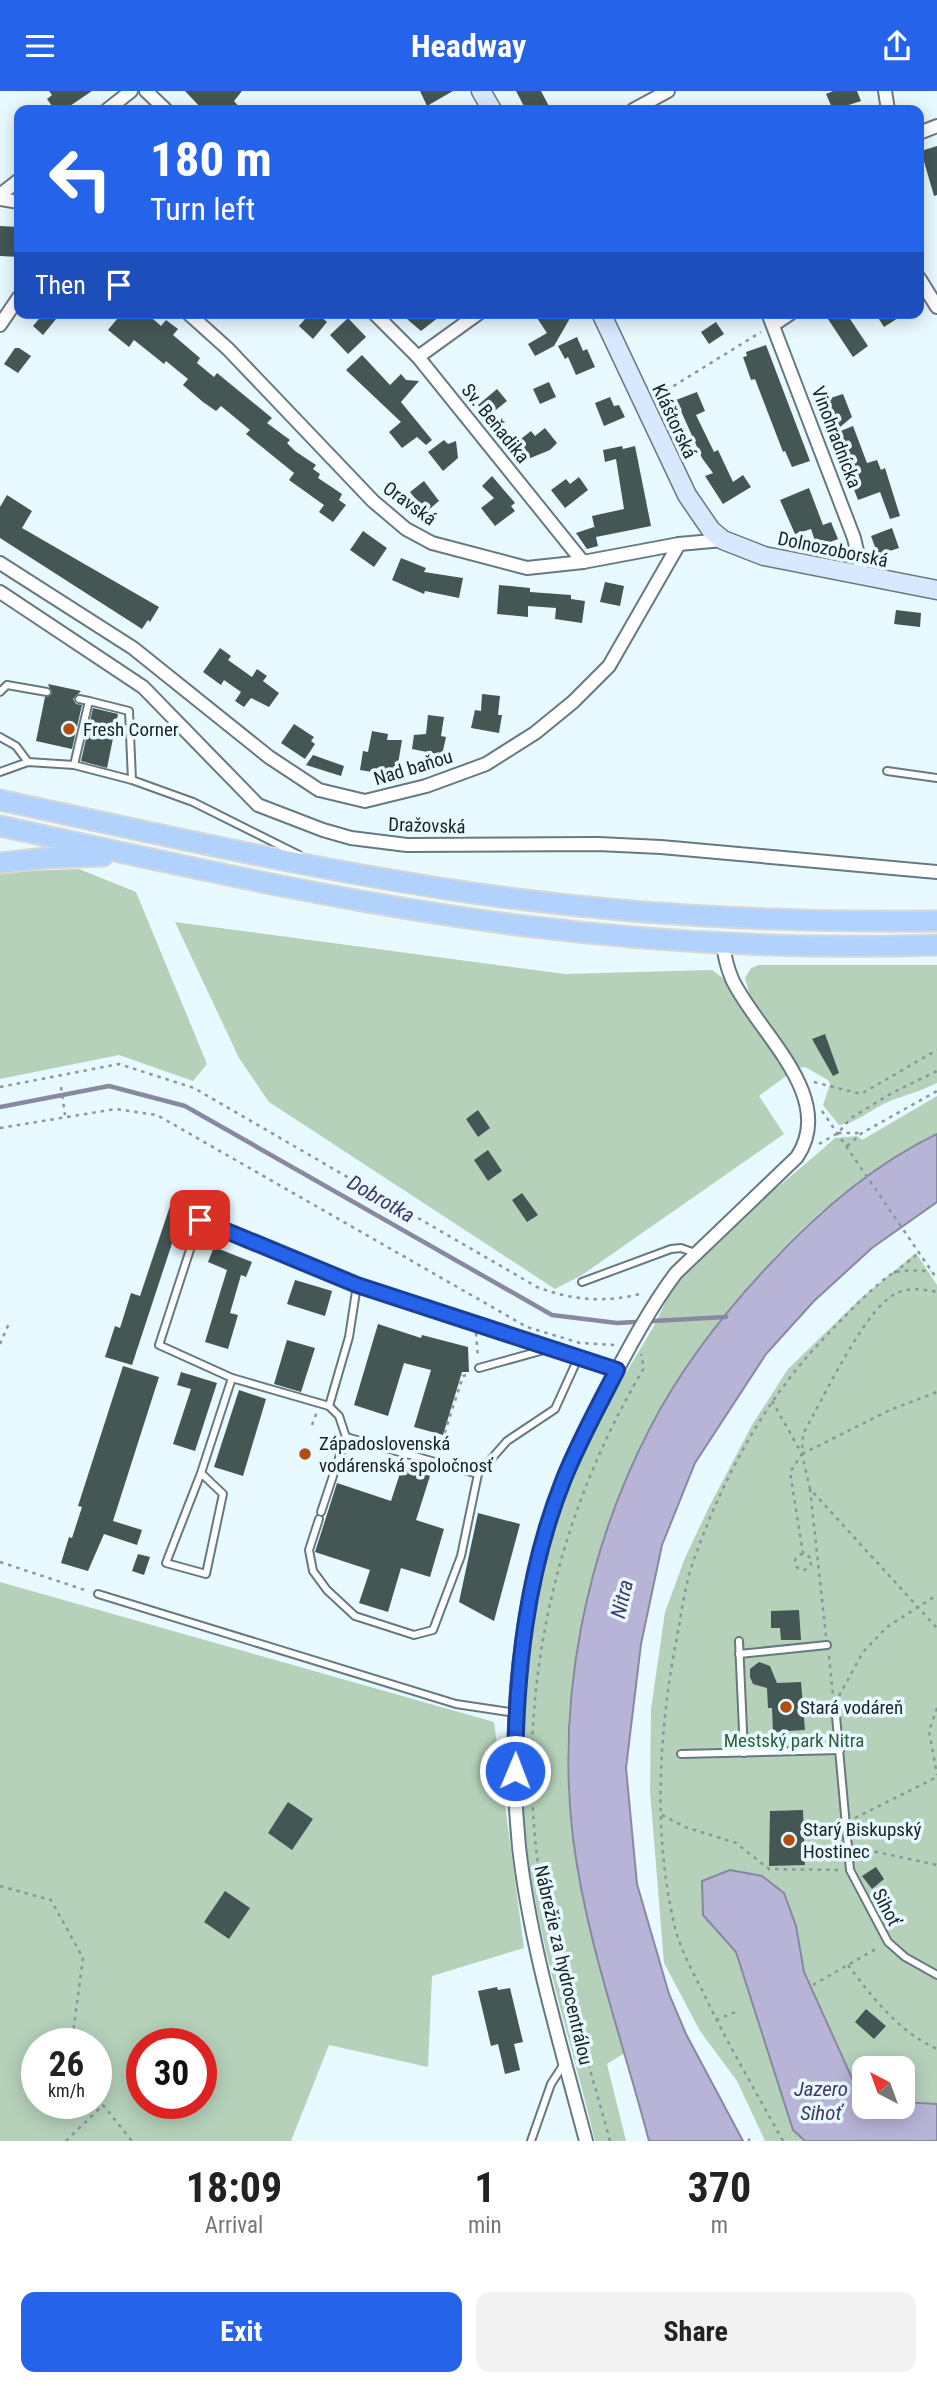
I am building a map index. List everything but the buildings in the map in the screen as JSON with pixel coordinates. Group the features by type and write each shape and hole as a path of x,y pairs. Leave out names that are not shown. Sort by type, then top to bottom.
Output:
{"main road":[{"path":"0,800 323,867 474,893 583,906 782,919 937,921"},
{"path":"0,826 322,893 524,926 624,936 850,948 937,945"},
{"path":"0,863 46,858 136,855"}],"street":[{"path":"113,105 131,91"},
{"path":"146,91 161,105"},
{"path":"641,105 659,93"},
{"path":"0,197 14,184"},
{"path":"924,286 937,307"},
{"path":"0,325 14,304"},
{"name":"Oravská","path":"195,319 228,349 373,501 406,529 432,543 527,568 583,562 680,544 723,540"},
{"name":"Sv. Beňadika","path":"380,319 418,357 583,562"},
{"path":"418,357 471,319"},
{"name":"Kláštorská","path":"604,319 687,495 711,530 723,540"},
{"name":"Vinohradnícka","path":"771,319 854,538 863,577"},
{"name":"Dolnozoborská","path":"723,540 764,556 937,590"},
{"name":"Nad baňou","path":"0,563 133,648 279,764 319,790 365,801 426,786 486,764 535,733 573,702 609,666 680,544"},
{"name":"Dražovská","path":"0,592 143,687 258,805 323,830 351,838 407,845 598,844 661,847 937,872"},
{"name":"Nábrežie za hydrocentrálou","path":"586,2141 532,1925 519,1848 515,1797 516,1713 523,1640 532,1584 552,1511 572,1460 617,1370 663,1291 695,1253 797,1157 806,1143 810,1125 798,1078 733,981 725,960 723,942"}],"lane":[{"path":"0,692 7,685 47,692"},
{"path":"79,699 129,711 132,780"},
{"path":"74,765 89,701"},
{"path":"0,737 16,746 28,762"},
{"path":"0,772 28,762 74,765 132,780 193,802 323,867"},
{"path":"887,771 937,778"},
{"path":"579,1356 555,1409 508,1441 478,1474 461,1556 433,1630 414,1635 355,1616 327,1590 313,1571 309,1550 346,1437 339,1416 329,1406 232,1378 159,1345 200,1220 357,1285 552,1347 579,1356 617,1370"},
{"path":"582,1282 671,1249 681,1248 695,1253"},
{"path":"329,1406 349,1337 357,1285"},
{"path":"479,1369 552,1347"},
{"path":"201,1473 223,1494 206,1574 166,1563 201,1473 232,1378"},
{"path":"346,1437 478,1474"},
{"path":"98,1594 456,1704 516,1713"},
{"path":"739,1641 744,1753"},
{"path":"739,1654 827,1646"},
{"name":"Sihoť","path":"835,1705 849,1870 888,1942 905,1957 937,1975"},
{"path":"681,1754 840,1750"},
{"path":"531,2141 556,2072 566,2063"}],"path":[{"path":"644,404 771,319"},
{"path":"798,1078 861,1094 937,1050"},
{"path":"0,1087 119,1063 194,1088 537,1287 581,1299 614,1301 663,1291"},
{"path":"838,1133 851,1118 892,1093 937,1071"},
{"path":"61,1087 65,1116"},
{"path":"847,1146 862,1133 937,1091"},
{"path":"0,1128 116,1109 157,1115 527,1327 580,1343 639,1348 644,1368 596,1459 570,1527 557,1573 540,1658 532,1761 535,1828 545,1908 610,2141"},
{"path":"838,1133 862,1133"},
{"path":"838,1133 937,1279"},
{"path":"894,1273 916,1255"},
{"path":"835,1705 810,1489 802,1454 803,1434 875,1310 895,1294 908,1290 937,1292"},
{"path":"0,1344 10,1321"},
{"path":"442,1441 463,1376 479,1369 475,1323"},
{"path":"803,1554 798,1555 794,1562 796,1567 803,1570 810,1566 811,1561 803,1554 790,1472 802,1454 890,1410 937,1392"},
{"path":"772,1401 802,1454"},
{"path":"810,1489 937,1628"},
{"path":"0,1562 98,1594"},
{"path":"835,1705 863,1652 887,1627 937,1595"},
{"path":"847,1822 937,1776 929,1731 937,1708"},
{"path":"662,1815 685,1827 736,1843 775,1871 849,1870"},
{"path":"848,1846 937,1865"},
{"path":"0,1886 51,1900 83,1958 74,2028"},
{"path":"814,1985 888,1942"},
{"path":"848,1965 869,1994 896,2021 937,2049"},
{"path":"716,2020 734,2012"},
{"path":"112,2116 132,2141"},
{"path":"66,2141 89,2119"}],"green space":[{"path":"79,869 136,892 207,1064 193,1081 119,1055 0,1079 0,872"},
{"path":"175,922 565,974 712,970 751,999 745,978 751,968 759,965 937,965 937,1083 839,1125 823,1105 830,1084 828,1080 805,1067 797,1068 759,1096 784,1134 582,1275 555,1289 269,1102 239,1058"},
{"path":"937,1096 937,1134 886,1163 837,1199 791,1240 747,1291 650,1427 608,1527 595,1570 575,1659 567,1750 573,1840 583,1894 626,2052 607,2064 626,2141 595,2141 535,1899 521,1779 523,1693 528,1651 544,1567 560,1510 606,1408 672,1291 693,1266 731,1227 835,1138 857,1136 862,1140"},
{"name":"Mestský park Nitra","path":"916,1253 937,1285 937,2141 765,2141 737,2081 700,2031 664,1963 650,1791 651,1709 665,1612 685,1558 709,1507 752,1425 788,1369 860,1299"},
{"path":"0,1582 494,1722 524,1948 432,1976 428,2067 329,2045 291,2141 0,2141"}],"water":[{"name":"Nitra","path":"937,1134 937,1202 872,1248 814,1301 766,1354 695,1463 662,1545 641,1644 626,1768 637,1884 669,1994 686,2034 743,2141 649,2141 596,1953 573,1838 569,1733 573,1680 581,1627 593,1576 609,1525 650,1428 675,1384 719,1322 769,1265 826,1209 890,1160"},
{"name":"Jazero Sihoť","path":"730,1870 762,1876 784,1893 796,1926 804,1972 852,2078 852,2119 915,2119 915,2103 937,2104 937,2141 805,2141 793,2130 736,1952 703,1915 702,1881"}],"waterway":[{"name":"Dobrotka","path":"0,1107 109,1086 185,1106 552,1315 617,1323 726,1317"}],"place":[{"name":"Fresh Corner","path":"69,729"},
{"name":"Západoslovenská vodárenská spoločnosť","path":"305,1454"},
{"name":"Stará vodáreň","path":"786,1707"},
{"name":"Starý Biskupský Hostinec","path":"789,1840"}],"route":[{"path":"200,1220 357,1285 617,1370 563,1481 532,1584 518,1675 515,1771"}]}
